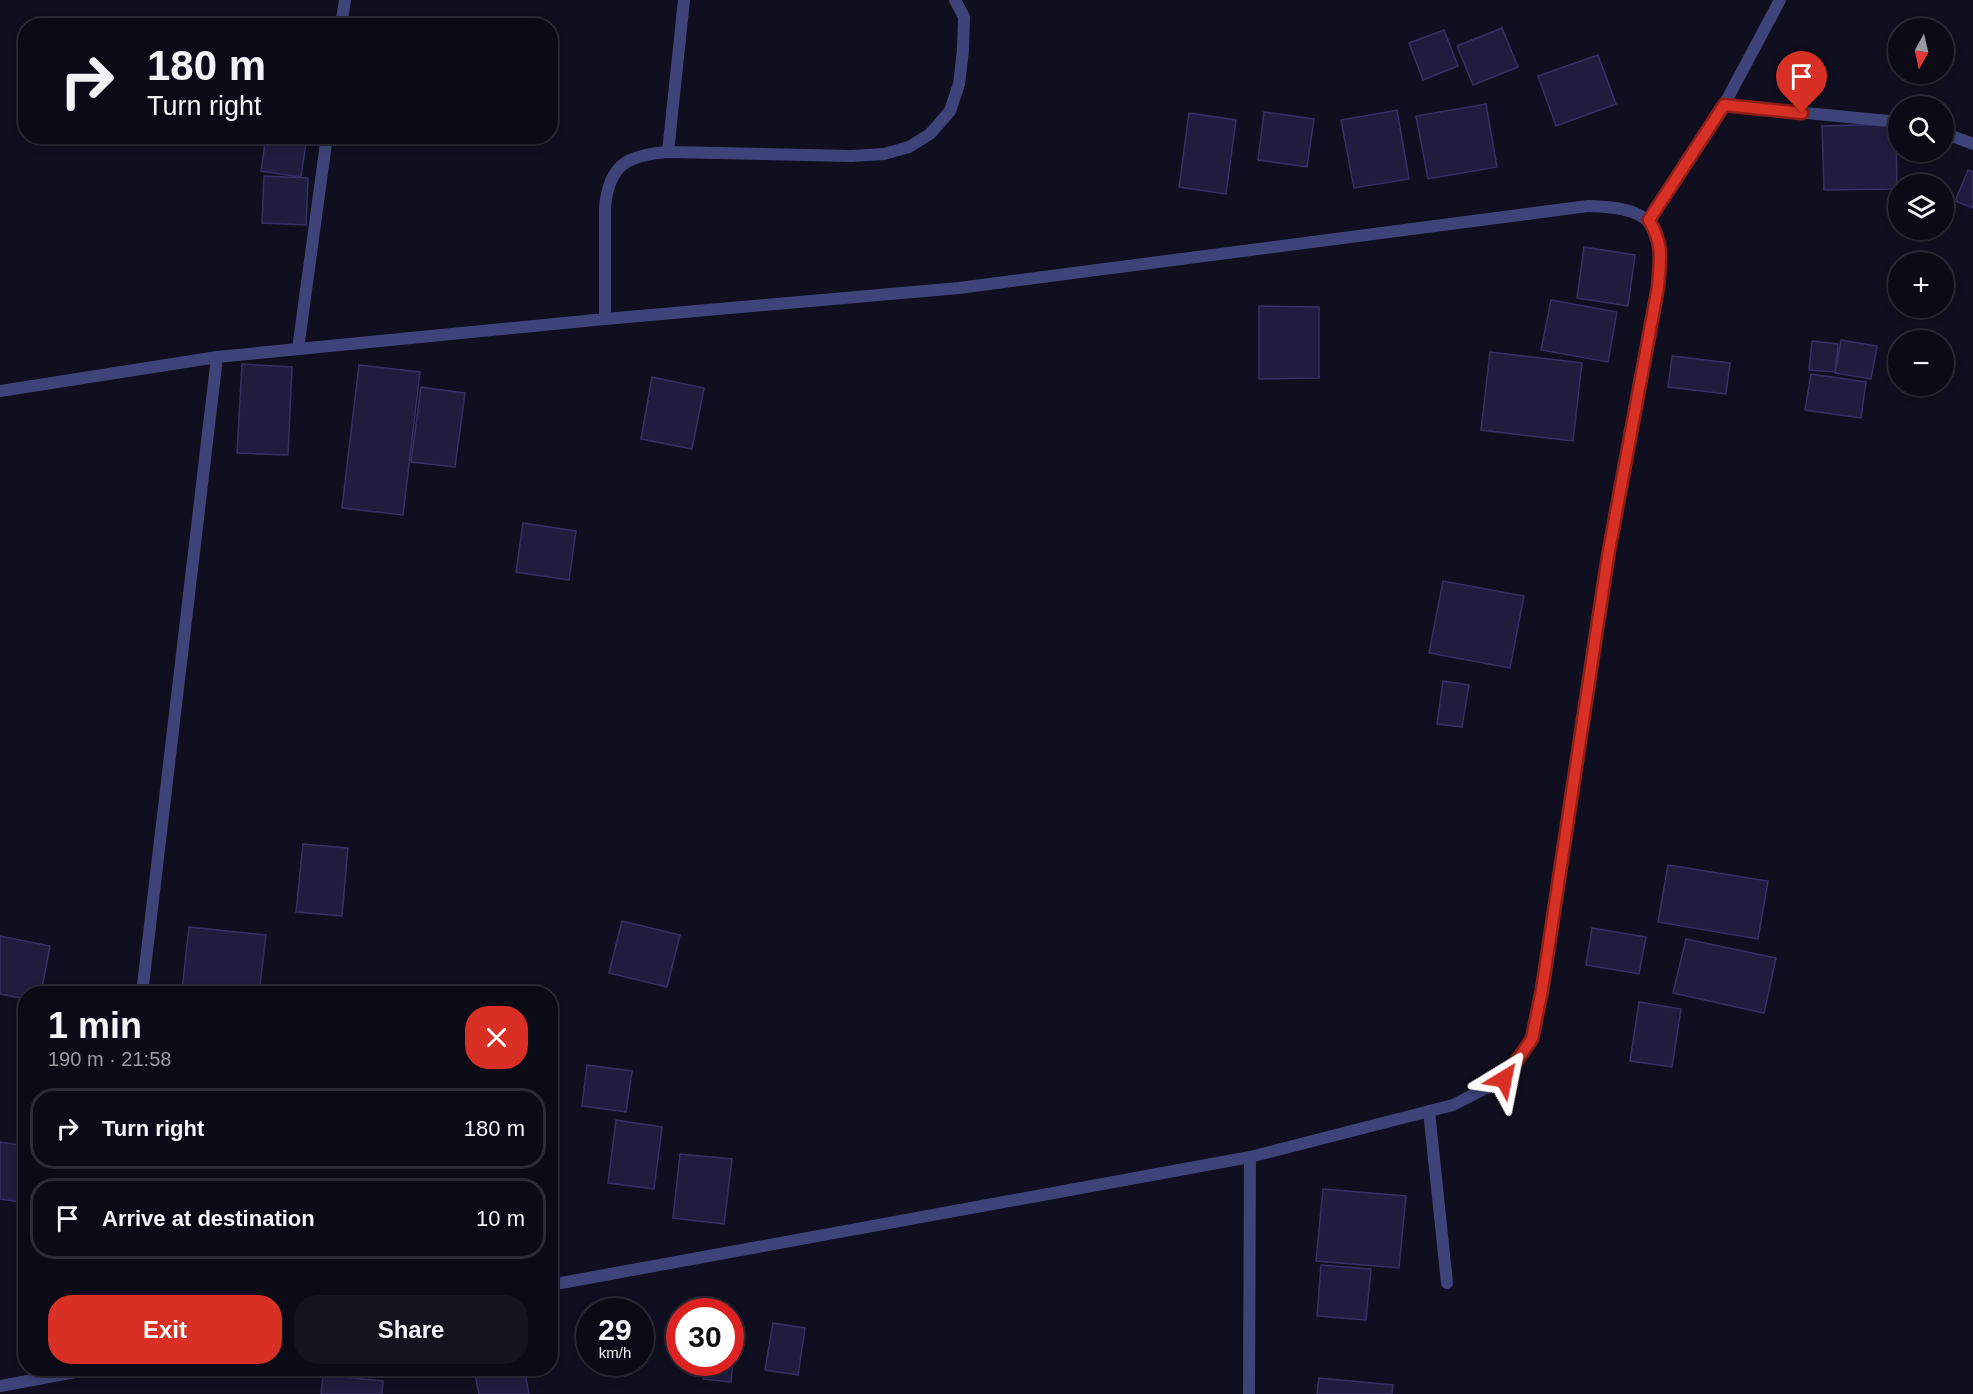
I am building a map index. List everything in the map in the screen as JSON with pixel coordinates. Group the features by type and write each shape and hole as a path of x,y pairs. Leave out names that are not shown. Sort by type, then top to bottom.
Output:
{"street":[{"path":"342,18 345,0"},
{"path":"668,152 684,0"},
{"path":"605,318 607,189 614,174 626,163 644,154 668,152 851,156 884,153 909,147 930,134 950,111 959,84 964,17 955,0"},
{"path":"1649,220 1724,105 1780,0"},
{"path":"1724,105 1888,121"},
{"path":"1954,137 1973,144"},
{"path":"298,349 326,144"},
{"path":"0,391 217,357 605,318 959,288 1588,206 1612,206 1636,212 1649,220 1658,236 1661,254 1658,287 1608,556 1542,990 1532,1039 1504,1079 1453,1105 1250,1157 558,1284"},
{"path":"143,985 217,357"},
{"path":"1429,1111 1447,1283"},
{"path":"1249,1394 1250,1157"},
{"path":"0,1386 54,1376"}],"building":[{"path":"1502,28 1518,67 1473,85 1457,46"},
{"path":"1444,30 1458,66 1423,80 1409,43"},
{"path":"1598,55 1616,104 1556,126 1538,76"},
{"path":"1486,104 1497,167 1428,179 1416,116"},
{"path":"1397,110 1409,179 1354,188 1341,120"},
{"path":"1264,112 1314,119 1307,167 1258,160"},
{"path":"1189,113 1236,120 1226,194 1179,187"},
{"path":"1888,124 1888,162 1897,162 1897,174 1888,174 1888,189 1824,190 1822,126"},
{"path":"265,144 306,144 301,177 261,171"},
{"path":"1968,170 1973,172 1973,208 1955,201"},
{"path":"264,176 308,178 306,225 262,223"},
{"path":"1584,247 1635,255 1628,306 1577,298"},
{"path":"1551,300 1617,312 1608,362 1541,350"},
{"path":"1259,306 1319,307 1319,378 1259,379"},
{"path":"1841,340 1877,346 1871,379 1835,373"},
{"path":"1812,341 1838,344 1835,372 1809,370"},
{"path":"1490,352 1582,363 1573,441 1481,430"},
{"path":"1672,356 1730,363 1726,394 1668,387"},
{"path":"242,364 292,367 288,455 237,453"},
{"path":"359,365 420,372 403,515 342,508"},
{"path":"1811,374 1866,382 1861,418 1805,410"},
{"path":"652,377 704,388 692,449 641,439"},
{"path":"421,387 465,393 455,467 411,462"},
{"path":"523,523 576,531 569,580 516,572"},
{"path":"1443,581 1524,596 1510,668 1429,653"},
{"path":"1443,681 1469,685 1462,727 1437,724"},
{"path":"303,844 348,848 342,916 296,912"},
{"path":"1668,865 1768,881 1758,939 1658,922"},
{"path":"622,921 680,935 667,987 609,973"},
{"path":"189,927 266,935 260,986 182,986"},
{"path":"1592,928 1646,937 1639,974 1586,965"},
{"path":"0,936 50,946 42,986 18,986 18,997 0,994"},
{"path":"1686,939 1776,958 1764,1013 1673,993"},
{"path":"1639,1002 1681,1009 1672,1067 1630,1061"},
{"path":"587,1065 632,1071 626,1112 582,1106"},
{"path":"616,1120 662,1127 654,1189 608,1183"},
{"path":"0,1142 18,1145 18,1202 0,1199"},
{"path":"680,1154 732,1159 724,1224 673,1218"},
{"path":"1323,1189 1406,1196 1399,1268 1316,1261"},
{"path":"1321,1265 1371,1269 1366,1320 1317,1316"},
{"path":"773,1323 805,1328 798,1375 765,1370"},
{"path":"323,1376 383,1381 382,1394 321,1394"},
{"path":"475,1376 526,1376 529,1394 479,1394"},
{"path":"703,1376 732,1376 731,1382 703,1379"},
{"path":"1319,1378 1393,1385 1392,1394 1317,1394"}],"route":[{"path":"1504,1079 1532,1039 1542,990 1608,556 1658,287 1661,254 1658,236 1649,220 1724,105 1802,113"}]}
